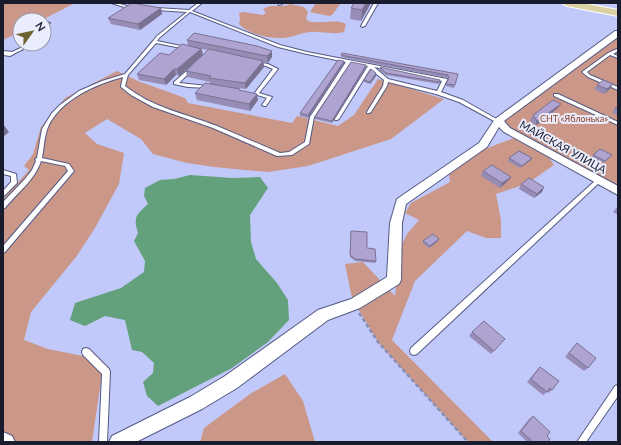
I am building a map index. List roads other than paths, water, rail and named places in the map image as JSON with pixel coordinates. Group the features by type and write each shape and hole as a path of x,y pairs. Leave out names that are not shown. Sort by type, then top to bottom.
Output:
{"main road":[{"path":"567,3 618,13"}],"street":[{"path":"118,442 196,404 231,382 323,315 355,304 394,280 396,223 400,202 483,145 498,121 618,33"},
{"name":"МАЙСКАЯ УЛИЦА","path":"498,121 507,130 618,191"}],"lane":[{"path":"113,3 132,8"},
{"path":"200,3 158,37 126,75 123,86 133,95 179,116 214,127 279,155 290,154 307,143 312,117 348,62"},
{"path":"363,26 376,3"},
{"path":"157,9 190,12 279,46 348,62 445,80 438,92"},
{"path":"155,42 189,49"},
{"path":"618,50 609,54 584,72 589,76 618,89"},
{"path":"609,54 618,57"},
{"path":"253,62 267,65 276,69 256,94"},
{"path":"198,63 176,83 185,87 197,86 212,88"},
{"path":"370,66 386,80 438,92 461,101 498,121"},
{"path":"337,119 370,66"},
{"path":"3,206 37,167 47,125 63,105 70,98 94,86 112,78 126,75"},
{"path":"370,112 385,86 386,80"},
{"path":"248,93 270,97 264,105"},
{"path":"556,96 618,124"},
{"path":"3,250 71,171 67,165 38,158"},
{"path":"3,172 14,175 14,183 3,194"},
{"path":"414,351 599,180"},
{"path":"86,352 106,372 103,442"},
{"path":"581,442 618,389"}],"park label":[{"name":"СНТ «Яблонька»","path":"574,119"}]}
